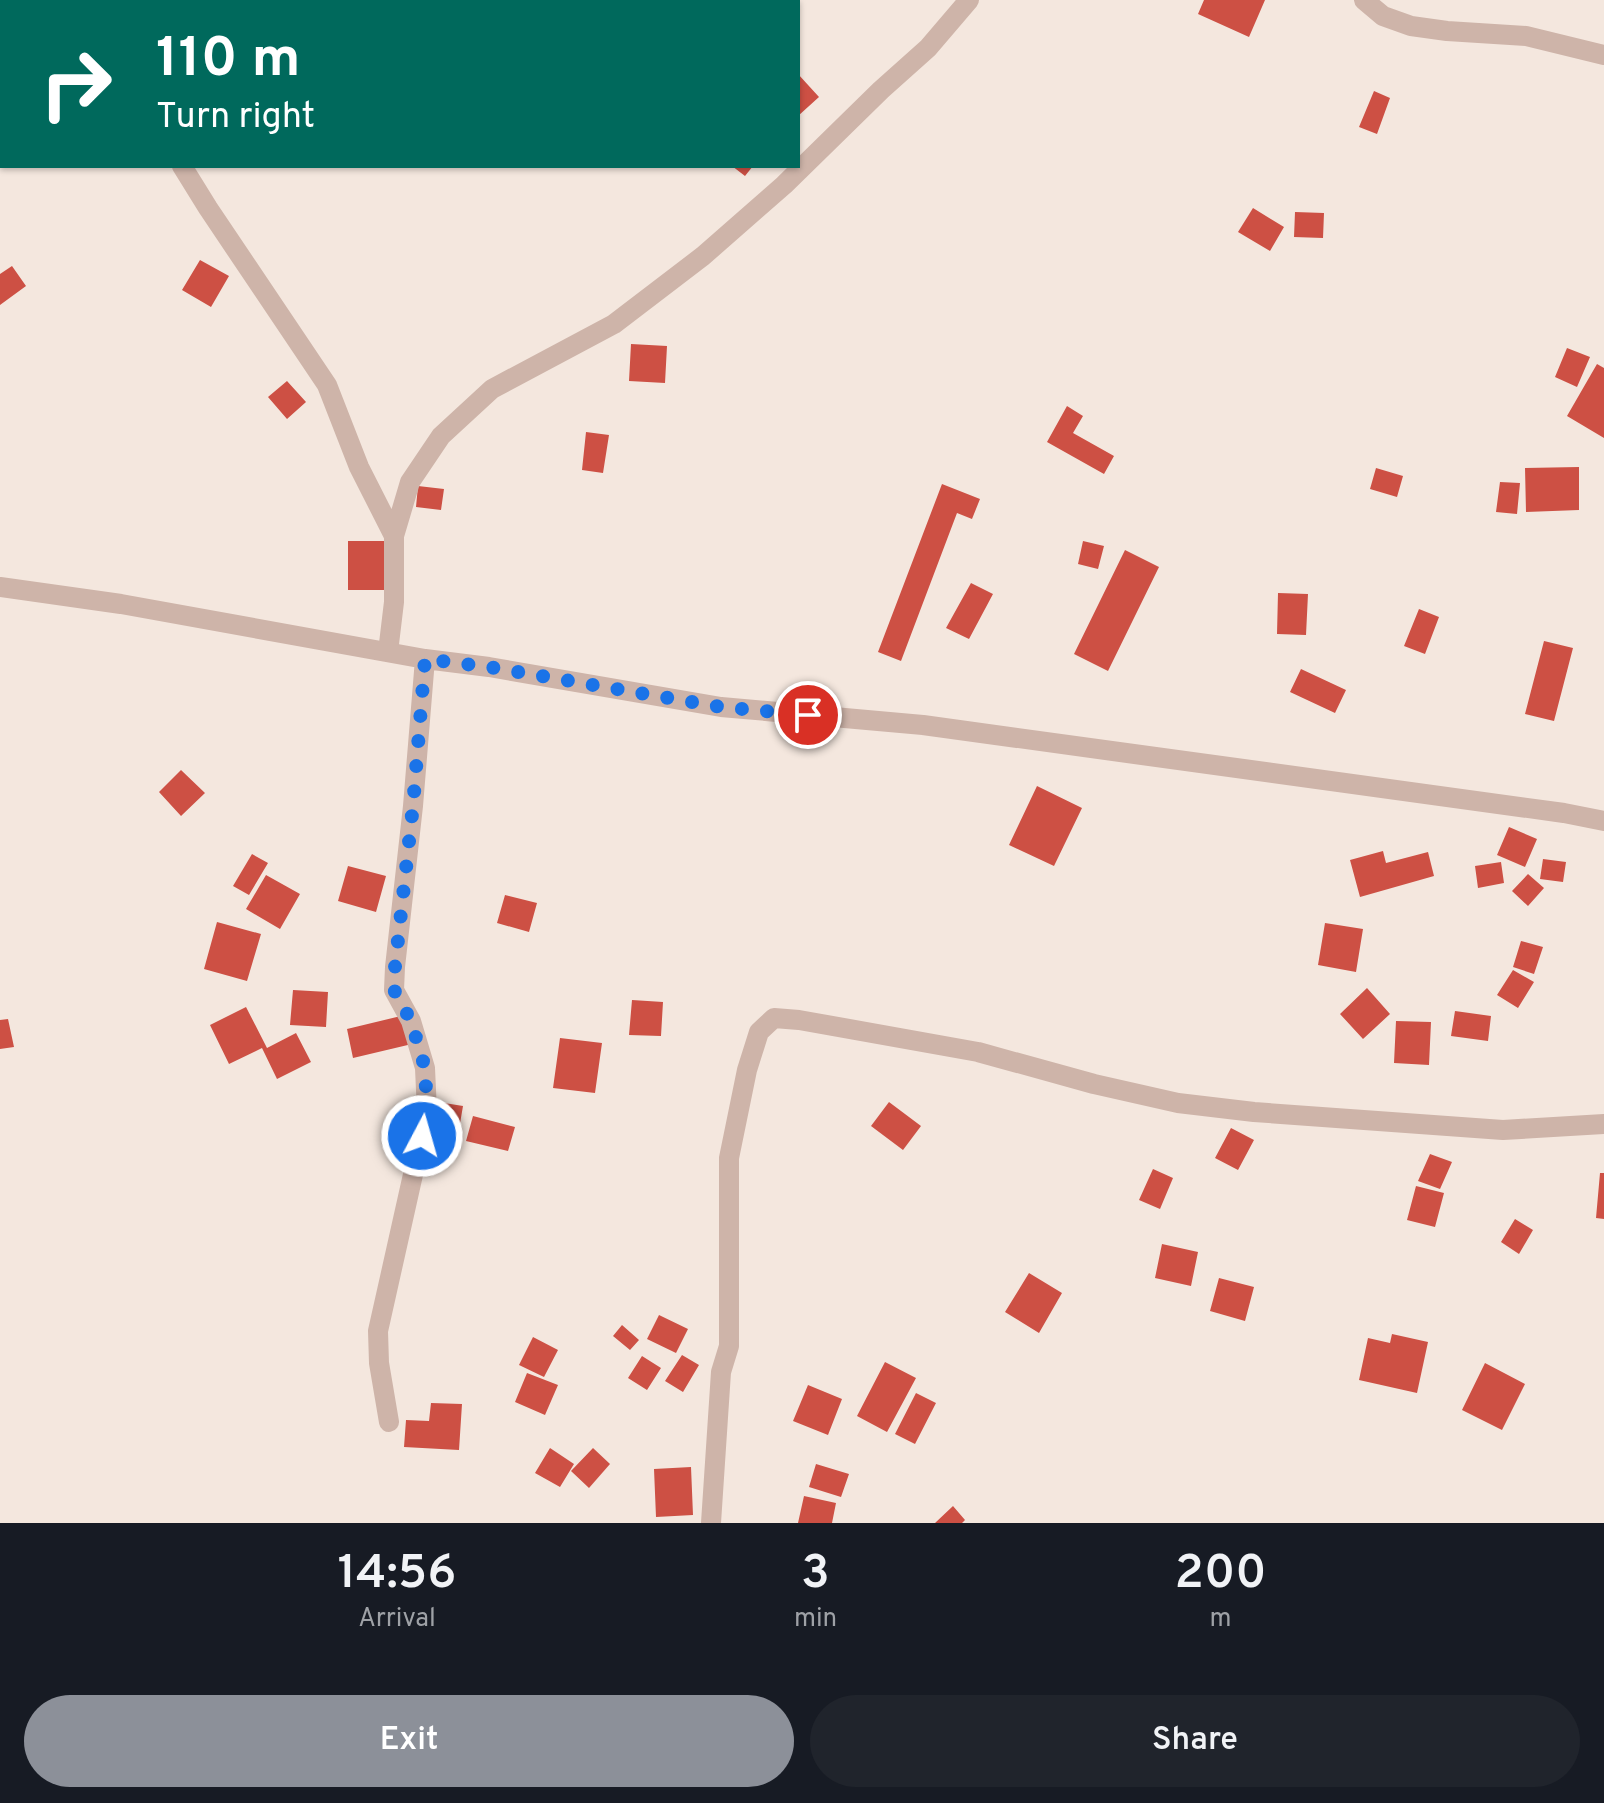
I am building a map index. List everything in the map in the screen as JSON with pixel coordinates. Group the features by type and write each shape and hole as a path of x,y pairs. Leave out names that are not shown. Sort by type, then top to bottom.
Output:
{"street":[{"path":"388,652 394,602 394,536 410,482 441,436 492,389 614,324 703,256 784,185 928,48 969,0"},
{"path":"1364,0 1383,16 1411,26 1526,36 1604,55"},
{"path":"183,168 327,385 359,467 394,536"},
{"path":"0,587 121,604 425,659 721,707 923,725 1604,821"},
{"path":"389,1422 379,1363 378,1331 427,1112 425,1068 411,1021 394,990 425,659"},
{"path":"711,1523 721,1372 729,1346 729,1158 747,1070 759,1032 774,1018 978,1052 1178,1103 1254,1112 1503,1130 1604,1124"}],"building":[{"path":"1204,0 1265,0 1249,37 1198,14"},
{"path":"800,76 819,97 800,114"},
{"path":"1374,91 1390,98 1377,134 1359,127"},
{"path":"735,168 751,168 745,176"},
{"path":"1253,208 1284,227 1270,251 1238,232"},
{"path":"1295,212 1324,213 1323,238 1294,237"},
{"path":"200,260 229,276 211,307 182,290"},
{"path":"12,266 26,286 0,305 0,274"},
{"path":"631,344 667,346 665,383 629,381"},
{"path":"1567,348 1590,357 1577,387 1555,377"},
{"path":"1597,364 1604,368 1604,438 1567,416"},
{"path":"287,381 306,402 287,419 268,397"},
{"path":"1067,406 1083,416 1073,433 1114,456 1104,474 1047,442"},
{"path":"586,432 609,435 603,473 582,470"},
{"path":"1579,467 1579,510 1526,512 1525,468"},
{"path":"1376,468 1403,476 1397,497 1370,489"},
{"path":"1500,482 1520,483 1517,514 1496,512"},
{"path":"942,484 980,499 972,519 957,513 901,661 878,652"},
{"path":"418,486 444,489 441,510 416,507"},
{"path":"348,541 388,541 388,590 348,590"},
{"path":"1083,541 1104,546 1098,569 1078,564"},
{"path":"1125,550 1159,567 1108,671 1074,654"},
{"path":"971,583 993,594 969,639 946,628"},
{"path":"1278,593 1308,594 1306,635 1277,634"},
{"path":"1419,609 1439,617 1425,654 1404,646"},
{"path":"1544,641 1573,648 1554,721 1525,714"},
{"path":"1301,669 1346,690 1335,713 1290,692"},
{"path":"181,770 205,793 181,816 159,792"},
{"path":"1037,786 1082,808 1054,866 1009,845"},
{"path":"1509,827 1537,839 1525,867 1497,855"},
{"path":"1383,851 1386,863 1428,852 1434,876 1360,897 1350,860"},
{"path":"252,854 268,863 249,895 233,886"},
{"path":"1543,859 1566,862 1563,882 1540,879"},
{"path":"1501,862 1504,883 1478,888 1475,866"},
{"path":"348,866 386,876 376,912 338,901"},
{"path":"1528,874 1544,888 1528,906 1512,891"},
{"path":"266,875 300,894 280,929 246,909"},
{"path":"505,895 537,903 529,932 497,923"},
{"path":"217,922 261,934 247,981 204,969"},
{"path":"1325,923 1363,929 1356,972 1318,965"},
{"path":"1521,941 1543,947 1534,974 1513,967"},
{"path":"1513,970 1534,982 1518,1008 1497,995"},
{"path":"1367,988 1390,1014 1363,1039 1340,1014"},
{"path":"293,990 328,992 326,1027 290,1025"},
{"path":"632,1000 663,1002 661,1036 629,1035"},
{"path":"246,1007 267,1048 296,1033 311,1062 277,1079 262,1048 229,1064 210,1025"},
{"path":"1455,1011 1491,1016 1488,1041 1451,1036"},
{"path":"405,1015 412,1044 353,1058 347,1029"},
{"path":"8,1019 14,1047 0,1049 0,1020"},
{"path":"1396,1021 1431,1022 1429,1065 1394,1063"},
{"path":"560,1038 602,1043 595,1093 553,1088"},
{"path":"438,1102 463,1106 457,1141 432,1137"},
{"path":"889,1102 921,1126 903,1150 871,1126"},
{"path":"473,1116 515,1127 508,1151 466,1141"},
{"path":"1231,1128 1254,1140 1238,1170 1215,1158"},
{"path":"1430,1154 1452,1162 1440,1189 1418,1181"},
{"path":"1153,1169 1173,1178 1160,1209 1139,1200"},
{"path":"1600,1173 1604,1173 1604,1219 1596,1218"},
{"path":"1416,1186 1444,1193 1435,1227 1407,1220"},
{"path":"1515,1219 1533,1230 1519,1254 1501,1242"},
{"path":"1162,1244 1198,1252 1191,1286 1155,1278"},
{"path":"1029,1273 1062,1293 1039,1333 1005,1312"},
{"path":"1219,1278 1254,1287 1245,1321 1210,1311"},
{"path":"659,1315 688,1329 676,1353 647,1339"},
{"path":"622,1325 639,1340 630,1350 613,1336"},
{"path":"1392,1334 1428,1342 1417,1393 1359,1380 1368,1338 1390,1343"},
{"path":"533,1337 558,1350 544,1377 519,1365"},
{"path":"682,1355 699,1365 683,1392 665,1381"},
{"path":"642,1356 661,1368 647,1390 628,1378"},
{"path":"885,1362 916,1378 887,1432 857,1416"},
{"path":"1485,1363 1525,1384 1502,1430 1462,1410"},
{"path":"527,1373 558,1385 545,1415 515,1402"},
{"path":"808,1385 842,1399 828,1435 793,1421"},
{"path":"916,1393 936,1403 915,1444 895,1434"},
{"path":"431,1403 462,1404 459,1450 404,1447 406,1420 429,1421"},
{"path":"550,1448 574,1464 560,1487 535,1473"},
{"path":"593,1448 610,1464 589,1488 571,1471"},
{"path":"816,1464 849,1474 841,1497 809,1487"},
{"path":"691,1467 693,1515 656,1517 654,1469"},
{"path":"804,1496 836,1503 832,1523 798,1523"},
{"path":"953,1506 965,1520 962,1523 935,1523"}],"route":[{"path":"422,1136 427,1112 425,1068 411,1021 394,990 425,659 721,707 808,715"}]}
